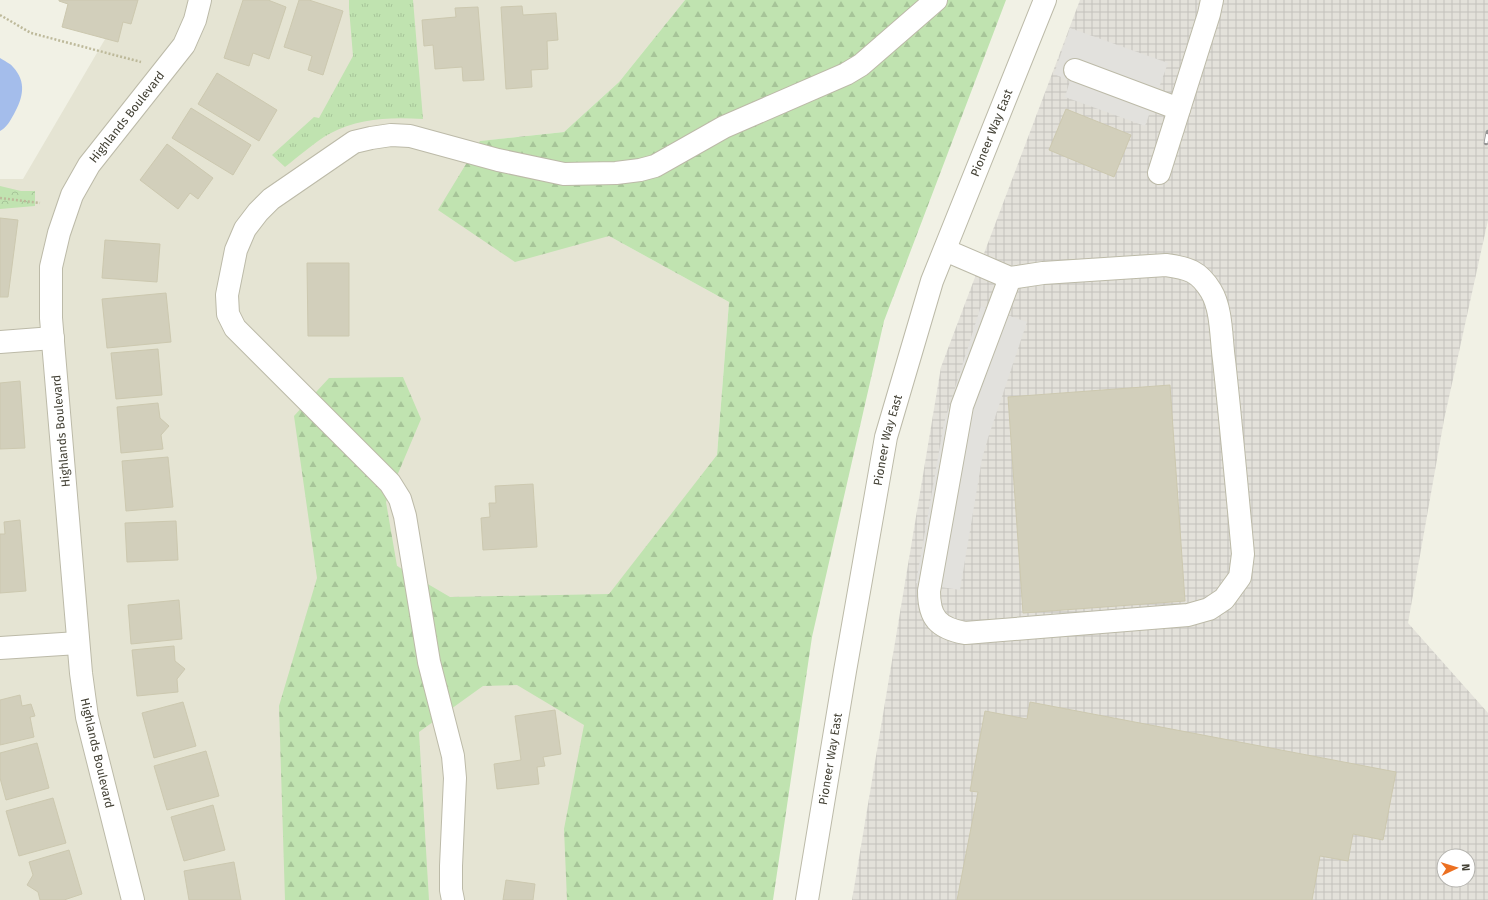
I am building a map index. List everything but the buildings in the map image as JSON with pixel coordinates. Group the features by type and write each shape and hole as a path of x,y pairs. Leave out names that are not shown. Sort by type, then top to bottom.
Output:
{"street":[{"name":"Highlands Boulevard","path":"133,900 87,718 81,673 51,318 51,267 59,233 72,195 89,165 184,45 195,20 200,0"},
{"path":"453,900 451,890 451,866 455,778 453,756 430,662 405,516 400,499 390,483 235,328 228,314 227,294 236,250 245,229 258,212 271,199 354,142 371,138 391,135 410,136 498,160 564,174 616,173 640,170 655,166 724,127 851,71 861,65 936,0"},
{"name":"Pioneer Way East","path":"807,900 886,437 932,281 1045,0"},
{"path":"1159,173 1209,14 1212,0"},
{"path":"1076,70 1179,109"},
{"path":"945,250 1010,278 1043,272 1166,265 1185,268 1199,276 1212,292 1218,312 1230,414 1243,554 1240,577 1224,599 1209,609 1188,615 965,633 951,631 942,626 933,616 929,603 929,591 962,406 1010,278"},
{"path":"0,342 53,338"},
{"path":"0,648 78,643"}],"path":[{"path":"0,15 31,33 165,69"},
{"path":"0,198 40,203"}],"shaded area":[{"path":"128,0 685,0 619,82 564,132 481,141 609,236 729,302 717,455 587,900 0,900 0,179 23,179"},
{"path":"1080,0 1488,0 1488,220 1444,420 1408,623 1488,713 1488,900 852,900 941,367"},
{"path":"1070,28 1168,63 1145,126 1065,97 1070,81 1054,74"},
{"path":"981,306 1027,322 982,459 960,590 916,583 944,423"}],"green space":[{"path":"349,0 413,0 423,119 399,118 375,120 340,129 324,137 285,167 272,155 314,117 319,118 353,56"},
{"path":"685,0 1006,0 884,321 812,637 773,900 567,900 564,829 584,725 517,685 483,686 419,732 429,900 285,900 279,706 317,578 294,416 329,378 403,377 421,419 386,502 397,566 450,597 609,594 717,455 729,302 609,236 515,262 438,210 480,141 564,132 619,82"},
{"path":"0,186 21,191 35,191 35,206 0,209"}],"water":[{"path":"0,58 13,67 20,78 22,90 20,102 14,114 6,126 0,131"}],"railway":[{"path":"1486,143 1488,132"}]}
